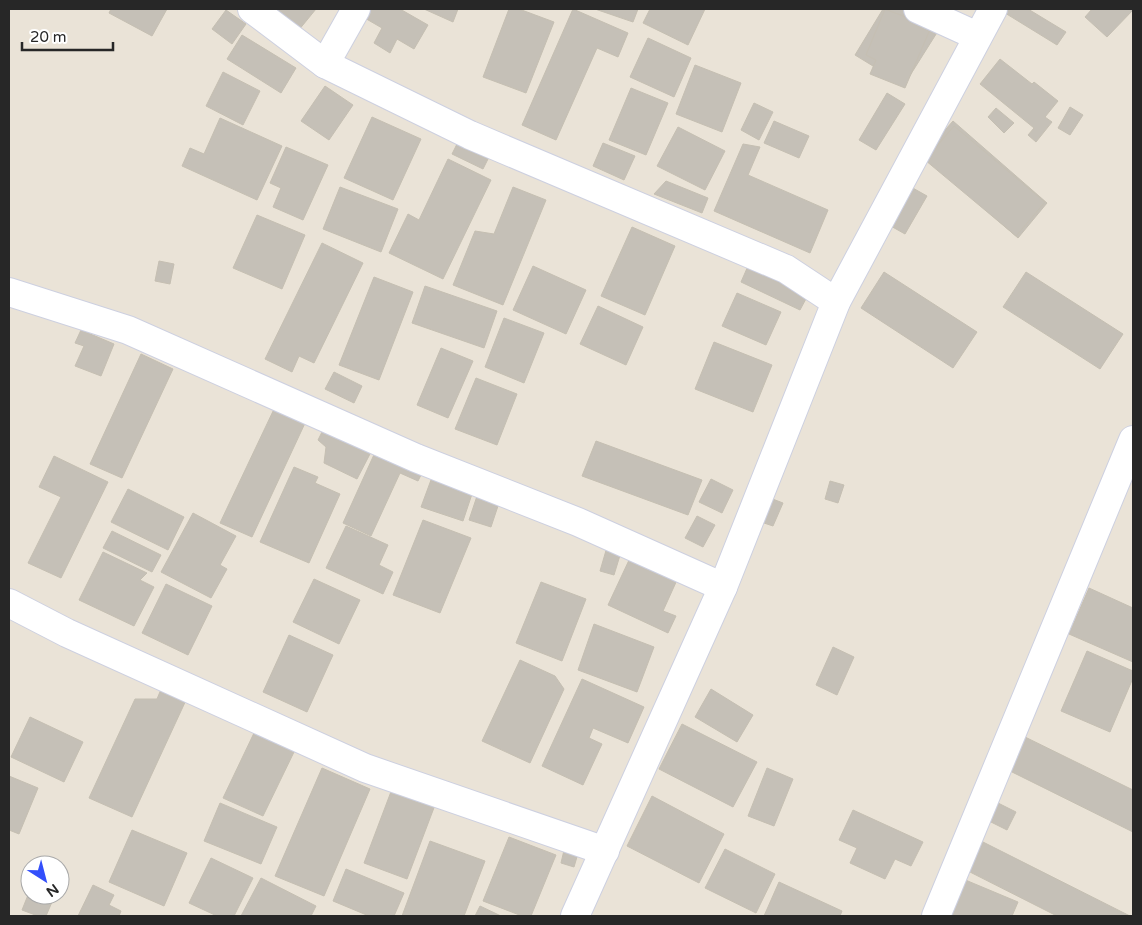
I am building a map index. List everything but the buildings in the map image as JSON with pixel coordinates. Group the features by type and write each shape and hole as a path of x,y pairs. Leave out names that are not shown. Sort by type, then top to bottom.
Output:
{"street":[{"path":"252,9 325,64 470,135 786,269 836,302"},
{"path":"325,64 356,9"},
{"path":"918,9 977,36"},
{"path":"575,916 723,587 836,302 977,36 994,9"},
{"path":"9,292 128,330 416,458 578,522 723,587"},
{"path":"936,916 1133,440"},
{"path":"9,604 365,768 605,851"}]}
